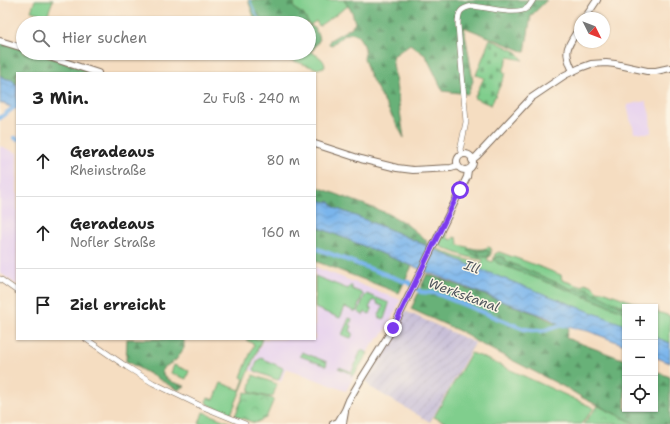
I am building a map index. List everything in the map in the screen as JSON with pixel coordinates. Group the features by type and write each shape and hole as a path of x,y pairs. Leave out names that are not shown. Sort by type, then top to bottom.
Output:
{"main road":[{"path":"589,12 597,0"},
{"path":"573,71 568,59 567,50 568,45 574,36"},
{"path":"0,41 16,46"},
{"path":"58,60 95,72"},
{"path":"471,158 484,147 531,98 573,71 598,63 615,64 647,71 670,68"},
{"path":"316,144 361,159 397,168 413,170 462,167 472,166 473,162 471,158 465,154 458,159 462,167 464,182 393,328 360,381 339,423"}],"street":[{"path":"462,155 461,146 466,122 458,16 463,9 473,6 520,11 527,8 533,0"},
{"path":"0,279 16,290"},
{"path":"87,340 127,368 158,386 245,424"}],"shaded area":[{"path":"646,101 650,115 651,133 634,133 627,105"},
{"path":"0,146 16,153 16,284 0,273"},
{"path":"316,267 401,300 384,333 371,346 346,391 286,368 281,382 250,370 263,340 316,340"},
{"path":"405,311 475,343 430,422 370,387 367,382"}],"green space":[{"path":"35,0 53,0 47,16 31,11"},
{"path":"248,0 292,0 297,11 304,16 254,16"},
{"path":"292,0 344,0 348,6 319,26 316,21 316,16 304,16 297,11 294,7"},
{"path":"344,0 547,0 531,16 525,52 464,27 473,81 468,94 443,91 426,56 410,44 392,57 404,138 369,74 364,58 364,45 358,36 352,33 344,35 332,45 329,44 330,40 352,27 355,23 352,12"},
{"path":"316,31 320,39 316,45"},
{"path":"490,39 517,52 523,60 508,57 503,72 506,73 491,105 474,98 484,78 476,75"},
{"path":"0,41 16,46 16,60 58,60 95,72 16,72 16,84 12,80 4,78 0,75"},
{"path":"316,54 322,59 325,64 325,67 318,69 291,60 316,60"},
{"path":"316,186 389,214 405,223 427,241 425,245 335,208 330,202 322,201 316,198"},
{"path":"316,226 412,266 399,293 316,261"},
{"path":"444,235 448,235 447,238 452,240 454,237 457,238 459,245 478,249 488,247 491,248 491,254 487,260 493,262 495,254 499,252 561,275 562,280 583,287 585,283 590,284 597,291 603,291 638,304 622,304 622,325 479,269 425,245 426,243 467,260 482,263 483,260 460,254 438,245"},
{"path":"467,249 489,251 488,257 476,256"},
{"path":"496,257 504,257 506,261 572,289 575,288 582,290 587,288 592,292 622,306 622,311 497,263 495,260"},
{"path":"427,274 569,327 566,338 622,359 622,412 658,412 658,372 670,377 670,424 636,424 475,341 466,334 411,309"},
{"path":"316,276 348,289 352,286 352,289 363,294 356,312 345,307 340,318 316,308"},
{"path":"367,294 389,303 384,319 378,317 383,306 377,304 378,302 373,300 369,308 372,309 370,314 365,312 363,315 358,312 364,297"},
{"path":"658,312 670,316 670,343 658,339"},
{"path":"349,318 352,319 350,331 353,333 351,338 342,335"},
{"path":"127,340 184,340 184,348 176,360 163,368 162,371 164,377 172,382 185,386 178,390 126,361"},
{"path":"246,340 262,340 231,414 207,404 206,401 208,398 214,400 221,383 240,390 244,379 241,377 254,344"},
{"path":"361,350 368,353 354,375 351,376 352,374 338,368 339,367 352,372"},
{"path":"302,352 327,362 326,366 300,356"},
{"path":"471,353 594,408 581,424 449,424 434,417"},
{"path":"261,358 283,368 279,379 277,380 255,371 254,369 258,360"},
{"path":"174,365 189,371 186,379 171,373"},
{"path":"253,375 277,384 273,396 269,397 249,392"},
{"path":"245,392 274,399 266,418 255,423 235,416"},
{"path":"598,406 636,424 583,424"},
{"path":"203,412 233,424 199,424"}],"water":[{"path":"0,75 4,78 12,80 16,84 16,109 0,103"},
{"name":"Ill","path":"316,198 322,201 330,202 335,208 386,228 479,269 622,324 622,344 588,331 562,326 539,314 504,302 316,226"},
{"path":"658,338 670,343 670,363 658,358"}],"waterway":[{"path":"250,0 257,16"},
{"path":"0,118 16,106"},
{"name":"Werkskanal","path":"316,248 408,282 421,292 435,293 524,329 539,331 568,324"}],"route":[{"path":"393,328 460,190"}]}
